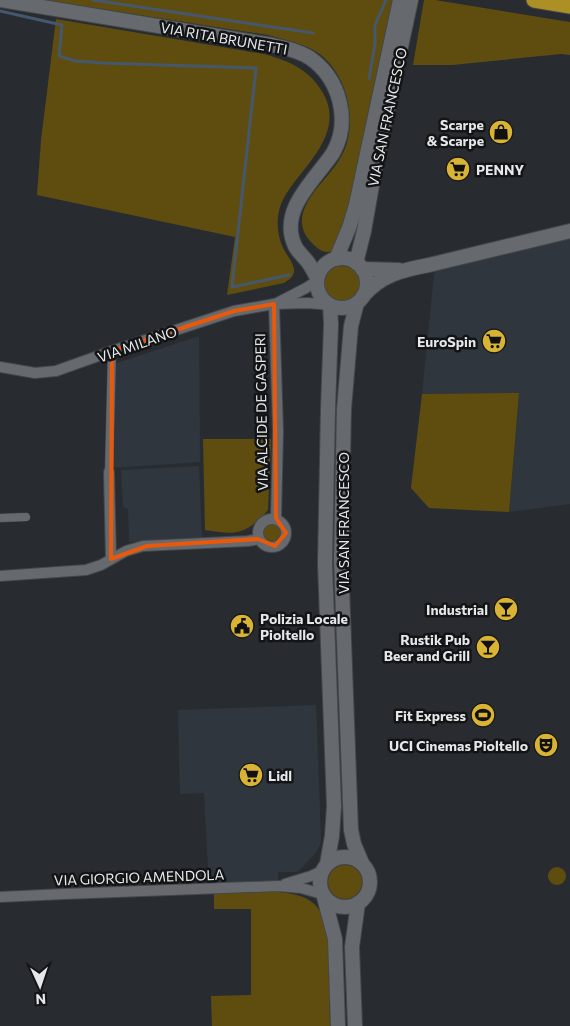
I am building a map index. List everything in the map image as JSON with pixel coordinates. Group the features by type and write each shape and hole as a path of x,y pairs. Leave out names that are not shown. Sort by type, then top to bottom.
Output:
{"highway":[{"path":"534,0 570,6"}],"street":[{"name":"VIA RITA BRUNETTI","path":"0,0 273,45 300,53 317,64 327,75 336,93 341,109 341,128 337,144 296,204 291,220 291,232"},
{"name":"VIA SAN FRANCESCO","path":"333,260 350,228 400,0"},
{"name":"VIA SAN FRANCESCO","path":"359,266 378,158 411,0"},
{"path":"333,260 321,269 317,279 317,287 323,300 330,305 343,308 350,306 360,299 376,283 405,270 570,231"},
{"path":"291,232 297,243 314,258 348,259 359,266 365,276 366,283 365,291 360,299"},
{"path":"291,232 296,247 310,264 317,279"},
{"path":"359,266 405,270"},
{"name":"VIA MILANO","path":"274,304 306,288 317,279"},
{"name":"VIA SAN FRANCESCO","path":"360,299 351,326 344,409 341,560 351,830 354,844 362,863"},
{"name":"VIA MILANO","path":"0,367 31,372 62,370 112,351 234,311 274,304 308,303 330,305"},
{"name":"VIA ALCIDE DE GASPERI","path":"0,576 81,571 96,567 126,551 143,546 259,539 270,547 280,545 284,541 286,534 281,521 276,519 278,431 274,304"},
{"name":"VIA SAN FRANCESCO","path":"324,868 332,836 334,806 325,564 328,409 332,324 330,305"},
{"path":"111,559 109,472 112,351"},
{"path":"0,518 26,516"},
{"path":"259,539 258,531 262,523 268,519 276,519"},
{"path":"323,896 331,903 340,907 349,907 358,903 367,894 370,884 369,874 362,863 352,858 336,858 324,868 319,883 335,939 338,1026"},
{"name":"VIA GIORGIO AMENDOLA","path":"278,886 299,880 324,868"},
{"name":"VIA GIORGIO AMENDOLA","path":"0,897 278,886 301,888 323,896"},
{"path":"354,1026 352,947 358,903"}],"highlighted area":[{"path":"274,304 276,518 286,533 275,546 258,539 147,546 111,559 112,351 234,311"}],"shaded area":[{"path":"44,0 397,0 351,209 333,251 325,252 315,246 307,237 302,224 304,210 312,195 334,168 343,153 350,127 350,113 343,86 337,73 318,53 301,44 268,35"},
{"path":"424,0 435,0 570,22 570,55 561,54 452,65 413,65"},
{"path":"56,19 264,54 298,67 311,78 323,93 330,118 328,130 317,153 286,193 279,211 280,239 294,269 290,279 284,283 227,295 235,237 37,195 41,140"},
{"path":"570,236 570,504 509,512 519,393 422,394 434,274 437,269"},
{"path":"342,266 354,272 360,284 354,296 342,302 330,296 324,284 330,272"},
{"path":"199,336 200,462 112,468 114,364"},
{"path":"519,393 509,512 429,508 411,488 422,394"},
{"path":"203,439 271,439 268,509 265,514 245,530 232,533 205,530"},
{"path":"199,466 202,539 129,542 128,509 123,507 121,470"},
{"path":"272,524 278,527 281,533 278,539 272,542 266,539 263,533 266,527"},
{"path":"316,705 321,840 316,852 296,872 278,872 278,886 209,888 204,793 180,794 178,710"},
{"path":"345,865 352,866 357,870 361,875 361,889 357,894 352,898 345,899 338,898 333,894 329,889 328,882 329,875 333,870 338,866"},
{"path":"553,867 561,867 566,872 564,883 553,885 548,880 548,872"},
{"path":"268,891 303,897 311,901 318,908 322,916 328,941 330,1026 212,1026 211,996 251,995 251,909 214,909 214,892"}],"waterway":[{"path":"93,0 313,33"},
{"path":"369,79 375,44 375,25 386,0"},
{"path":"0,11 62,25 59,56 75,61 256,68 232,287 289,275"}],"place":[{"name":"Scarpe & Scarpe","path":"501,132"},
{"name":"PENNY","path":"458,169"},
{"name":"EuroSpin","path":"494,341"},
{"name":"Industrial","path":"506,609"},
{"name":"Polizia Locale Pioltello","path":"242,626"},
{"name":"Rustik Pub Beer and Grill","path":"488,647"},
{"name":"Fit Express","path":"483,715"},
{"name":"UCI Cinemas Pioltello","path":"546,745"},
{"name":"Lidl","path":"251,775"}]}
